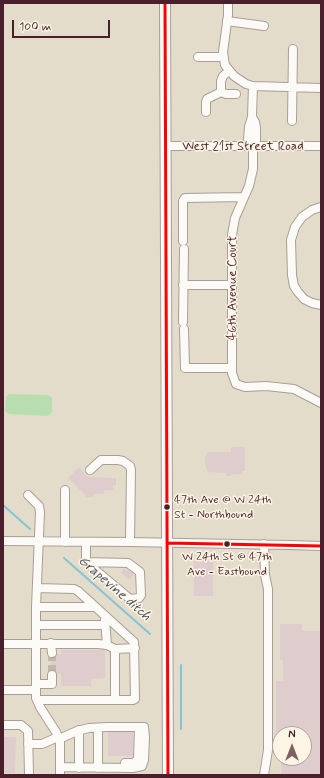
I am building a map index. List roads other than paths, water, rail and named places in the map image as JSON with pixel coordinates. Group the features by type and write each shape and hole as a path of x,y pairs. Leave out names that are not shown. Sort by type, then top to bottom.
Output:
{"main road":[{"path":"165,3 168,775"}],"street":[{"path":"228,3 223,57 225,65 229,71 240,80 253,86 321,88"},
{"path":"227,21 264,26"},
{"path":"292,121 293,49"},
{"path":"198,57 223,57"},
{"path":"221,92 221,81 223,76 229,71"},
{"name":"46th Avenue Court","path":"253,86 252,117 256,128 256,140 253,146 253,169 249,186 235,218 232,235 232,373 236,384 245,387 266,386 294,389 321,403"},
{"path":"206,112 207,99 221,92 226,94 236,94"},
{"name":"West 21st Street Road","path":"166,146 321,146"},
{"path":"232,368 185,368 183,201 185,198 244,197"},
{"path":"321,207 312,210 302,217 294,227 291,240 292,275 294,286 304,299 321,305"},
{"path":"184,285 232,285"},
{"path":"90,470 101,460 123,461 130,466 130,542"},
{"path":"65,490 65,542"},
{"path":"28,495 34,500 40,512 40,541 36,607 37,700 52,724 58,738 60,742 60,771 79,768 133,768 142,766 144,760 144,727 107,727 80,730 58,738 42,744 28,744"},
{"path":"3,542 130,542 321,546"},
{"path":"86,542 86,562 130,599 139,598 141,595 140,574 128,563 86,562"},
{"path":"264,544 265,575 268,589 268,750 264,775"},
{"path":"37,588 74,589 134,642 135,648 134,700 37,700"},
{"path":"36,607 95,607"},
{"path":"104,615 107,645"},
{"path":"36,625 105,625"},
{"path":"51,643 52,653"},
{"path":"3,644 98,644 107,645 115,649 135,648"},
{"path":"115,649 115,700"},
{"path":"3,690 52,684 52,675"},
{"path":"3,725 22,725 28,731 29,774"},
{"path":"98,728 98,768"},
{"path":"79,768 80,730"}],"waterway":[{"name":"Grapevine ditch","path":"3,505 30,529"},
{"name":"Grapevine ditch","path":"64,558 150,634"},
{"name":"Grapevine ditch","path":"181,665 181,729"}],"tunnel":[{"path":"52,653 52,675"}],"place":[{"name":"47th Ave @ W 24th St - Northbound","path":"167,507"},
{"name":"W 24th St @ 47th Ave - Eastbound","path":"227,544"}]}
